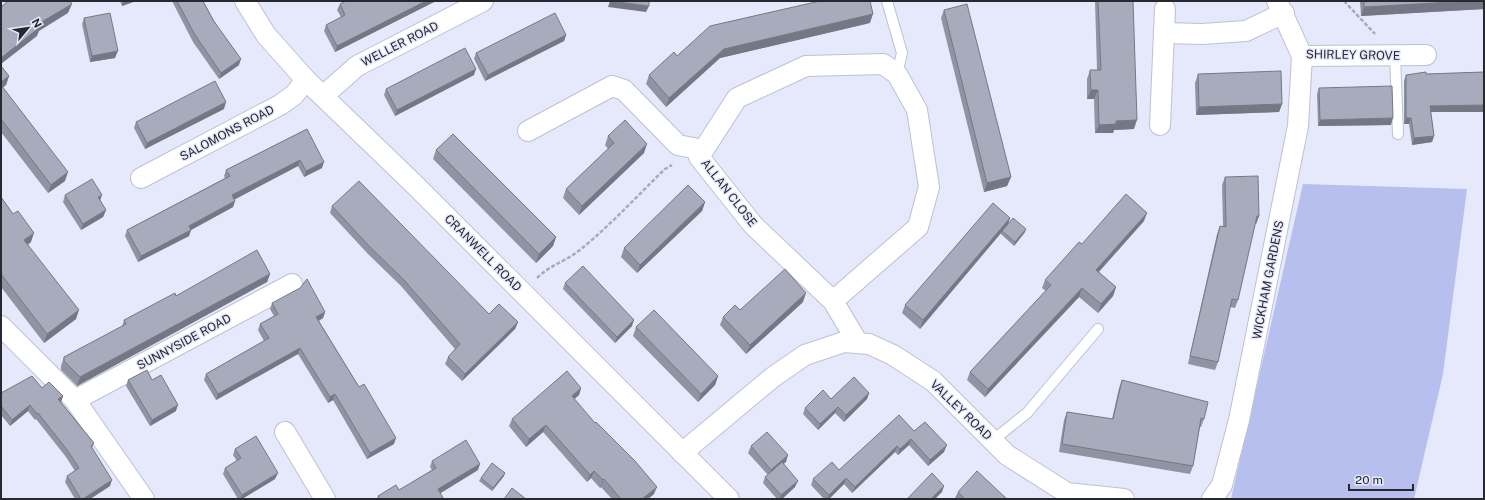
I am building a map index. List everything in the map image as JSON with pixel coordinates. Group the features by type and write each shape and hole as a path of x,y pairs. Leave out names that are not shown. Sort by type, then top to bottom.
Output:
{"street":[{"name":"CRANWELL ROAD","path":"245,1 266,35 306,80 416,185 729,499"},
{"name":"WELLER ROAD","path":"323,96 357,66 483,1"},
{"name":"SHIRLEY GROVE","path":"1165,32 1202,34 1246,31 1281,7 1302,56 1426,55"},
{"path":"1160,125 1165,8"},
{"name":"WICKHAM GARDENS","path":"1212,499 1222,485 1239,420 1276,241 1298,126 1302,56"},
{"name":"ALLAN CLOSE","path":"858,343 833,301 754,225 699,157 737,98 806,66 883,64 897,74"},
{"path":"833,301 918,227 929,187 917,110 897,74"},
{"name":"SALOMONS ROAD","path":"141,178 280,105 294,95 306,80"},
{"path":"528,131 612,86 624,90 678,145 703,150"},
{"name":"SUNNYSIDE ROAD","path":"76,400 292,284"},
{"path":"1,326 76,400 144,499"},
{"name":"VALLEY ROAD","path":"682,453 773,377 805,355 844,342 869,344 893,355 933,381 1007,455 1067,493 1124,499"},
{"path":"285,432 325,499"}],"lane":[{"path":"887,1 902,53 897,74"},
{"path":"1395,56 1398,134"},
{"path":"992,441 1027,413 1098,329"}],"path":[{"path":"1344,1 1395,56"},
{"path":"523,293 546,269 574,254 592,240 666,169 703,150"}],"shaded area":[{"path":"1303,184 1467,189 1443,374 1414,499 1231,499"}],"building":[{"path":"8,1 70,1 72,4 38,24 40,27 1,58 1,7"},
{"path":"177,1 203,1 213,20 241,59 221,73 195,35"},
{"path":"346,1 426,1 337,46 326,25 345,15 340,4"},
{"path":"610,1 649,1 649,6"},
{"path":"820,1 870,1 873,14 724,49 669,98 649,75 674,52 677,56 710,26"},
{"path":"1098,1 1133,1 1137,120 1116,121 1116,124 1099,125 1098,90 1091,90 1090,70 1101,70"},
{"path":"1364,1 1470,1 1364,7"},
{"path":"967,4 1011,177 987,183 944,10"},
{"path":"110,13 118,51 92,56 84,18"},
{"path":"555,13 566,35 488,75 476,53"},
{"path":"465,48 476,69 397,110 386,89"},
{"path":"1,66 9,76 1,82"},
{"path":"1281,71 1282,104 1199,107 1198,74"},
{"path":"1426,72 1426,74 1484,72 1484,105 1430,106 1434,136 1414,138 1411,118 1406,118 1406,75"},
{"path":"215,81 226,102 147,143 136,122"},
{"path":"1,85 68,172 51,185 1,119"},
{"path":"1392,86 1393,118 1320,120 1319,88"},
{"path":"625,120 647,144 582,206 566,189 614,143 608,136"},
{"path":"307,129 324,162 306,171 300,160 232,195 235,201 189,226 191,230 141,256 127,230 230,176 226,170"},
{"path":"453,134 556,237 539,254 436,150"},
{"path":"1258,176 1259,216 1257,216 1238,300 1232,299 1218,362 1190,356 1220,226 1226,227 1225,177"},
{"path":"92,179 102,195 98,197 106,210 83,224 65,195"},
{"path":"359,181 489,314 499,304 518,322 465,374 448,357 460,344 403,279 370,247 332,206"},
{"path":"688,185 705,202 640,265 624,248"},
{"path":"1126,194 1147,213 1096,270 1116,287 1101,304 1082,288 988,389 970,372 1051,285 1045,280 1079,242 1082,244"},
{"path":"1,197 13,214 18,211 34,233 24,240 79,310 47,334 1,274"},
{"path":"993,203 1010,218 923,320 905,305"},
{"path":"1013,218 1026,229 1015,242 1002,231"},
{"path":"257,250 270,274 80,377 64,361 64,357 126,324 124,320 175,293 176,296"},
{"path":"583,266 634,320 617,337 565,283"},
{"path":"785,269 806,293 750,345 723,317 735,305 740,310"},
{"path":"307,279 325,312 316,317 359,387 364,384 396,438 370,453 335,394 330,397 300,348 218,394 206,374 269,338 260,324 278,314 272,303 300,288"},
{"path":"654,310 718,376 701,394 636,327"},
{"path":"147,370 152,380 161,375 178,405 152,420 128,380"},
{"path":"567,371 581,388 572,396 595,423 596,422 635,461 657,487 642,499 621,499 604,479 603,480 594,471 590,475 546,425 529,439 512,419"},
{"path":"32,376 42,388 49,382 63,396 58,399 94,443 91,446 112,480 83,499 81,499 67,476 79,468 68,451 38,413 37,414 30,405 12,420 1,406 1,393"},
{"path":"854,377 869,393 846,415 838,407 820,424 805,408 823,390 831,399"},
{"path":"1122,380 1208,402 1204,419 1201,418 1193,466 1062,444 1067,412 1113,419"},
{"path":"899,415 914,431 925,422 947,445 930,460 911,439 900,449 897,446 855,487 846,478 829,495 813,479 832,462 839,470"},
{"path":"767,432 788,455 771,470 751,446"},
{"path":"256,436 278,473 242,495 225,468 241,458 235,449"},
{"path":"466,440 480,464 438,489 443,498 380,499 378,496 396,485 399,490 436,468 432,461"},
{"path":"782,462 798,481 781,495 765,477"},
{"path":"492,463 505,473 493,488 481,478"},
{"path":"977,471 1007,499 965,499 958,492"},
{"path":"932,473 944,486 931,499 908,498"},
{"path":"512,488 526,499 504,499"}]}
